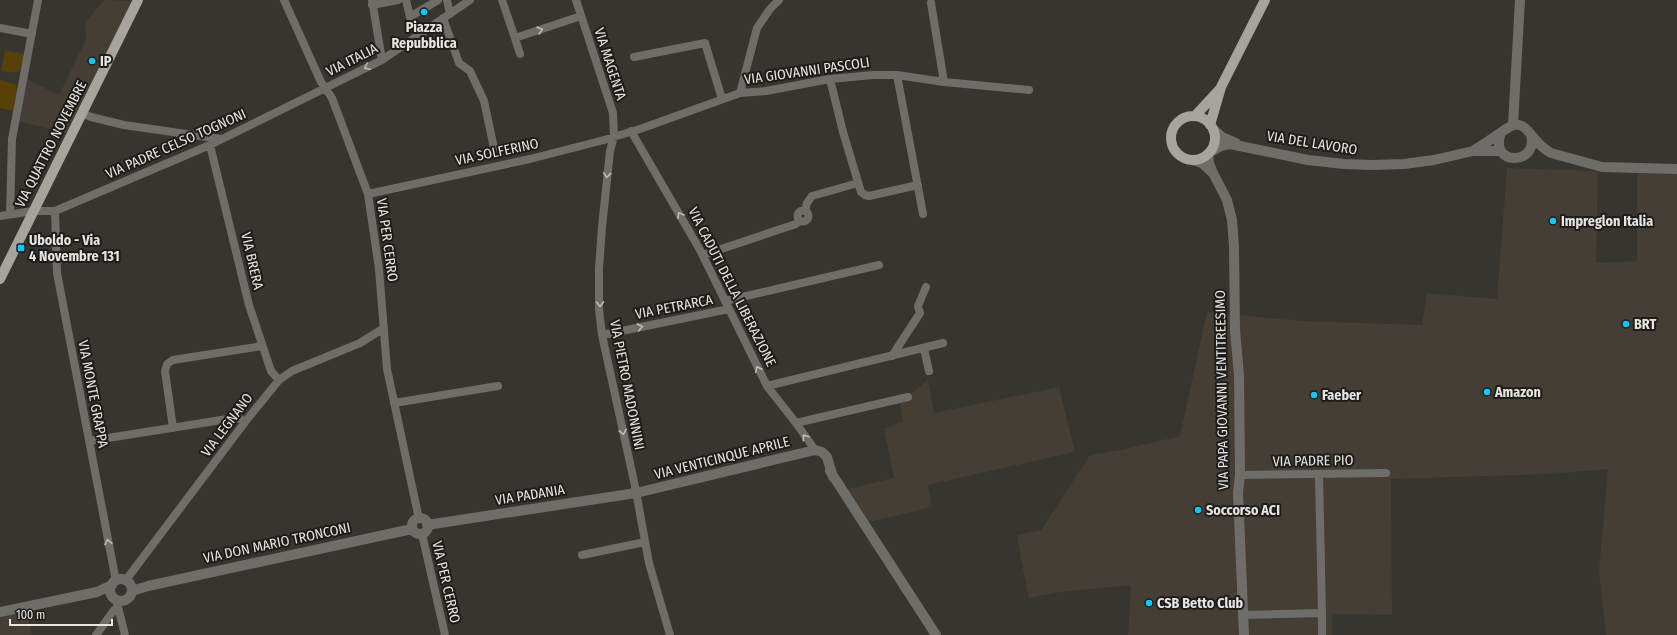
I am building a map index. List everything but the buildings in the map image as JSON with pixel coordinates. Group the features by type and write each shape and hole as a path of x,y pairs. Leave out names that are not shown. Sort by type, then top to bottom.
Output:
{"main road":[{"name":"VIA QUATTRO NOVEMBRE","path":"0,279 138,0"},
{"path":"1212,127 1205,120 1195,116 1185,118 1179,121 1173,129 1172,145 1184,158 1192,160 1202,158 1209,153 1215,138 1212,127 1221,87 1265,0"},
{"path":"1195,116 1221,87"}],"street":[{"path":"10,214 12,139 38,0"},
{"name":"VIA PER CERRO","path":"284,0 321,82 332,98 368,194 379,269 387,369 419,519"},
{"path":"382,60 372,3 398,0"},
{"path":"406,0 410,17 421,34"},
{"path":"410,17 438,0"},
{"path":"447,0 447,16 459,64 470,71 484,101 494,148"},
{"name":"VIA ITALIA","path":"326,88 382,60 470,0"},
{"path":"502,0 520,54"},
{"name":"VIA MAGENTA","path":"576,0 613,113 614,136"},
{"path":"740,93 757,28 770,9 779,0"},
{"path":"1513,125 1520,0"},
{"path":"931,3 944,82"},
{"path":"514,38 581,16"},
{"path":"0,28 32,34"},
{"path":"634,56 705,43 722,100"},
{"name":"VIA GIOVANNI PASCOLI","path":"631,132 740,93 766,91 830,79 873,74 897,75 944,82 1029,90"},
{"path":"897,75 923,214"},
{"path":"830,79 843,132 861,192 867,196 918,185"},
{"name":"VIA PADRE CELSO TOGNONI","path":"0,216 33,211 55,211 210,145 326,88"},
{"path":"82,113 91,117 124,125 221,139"},
{"name":"VIA DEL LAVORO","path":"1473,152 1505,128 1513,125 1525,128 1546,150 1551,153 1602,167 1677,169"},
{"name":"VIA DEL LAVORO","path":"1212,127 1222,137 1242,146"},
{"name":"VIA SOLFERINO","path":"368,194 530,159 631,132"},
{"name":"VIA CADUTI DELLA LIBERAZIONE","path":"631,132 703,255 767,386 815,450 822,452 827,458 834,477 936,635"},
{"path":"1501,132 1498,145 1501,151"},
{"path":"1529,151 1531,145 1531,135"},
{"name":"VIA PIETRO MADONNINI","path":"614,136 610,152 602,226 600,268 600,309 602,335 636,493 649,563 670,635"},
{"name":"VIA BRERA","path":"210,145 249,305 271,371 279,380"},
{"name":"VIA DEL LAVORO","path":"1209,153 1224,145 1242,146 1308,160 1372,166 1434,160 1473,152 1501,151 1505,155 1514,159 1520,158 1529,151 1546,150"},
{"name":"VIA PAPA GIOVANNI VENTITREESIMO","path":"1209,153 1209,163 1227,200 1232,220 1234,240 1236,330 1239,375 1240,475 1238,492 1244,635"},
{"name":"VIA PAPA GIOVANNI VENTITREESIMO","path":"1192,160 1202,163 1213,173"},
{"path":"703,255 796,224 799,220 798,214 801,211 805,211 807,203 812,196 858,183"},
{"name":"VIA MONTE GRAPPA","path":"55,211 57,272 89,442 120,590 124,635"},
{"name":"VIA PETRARCA","path":"602,335 727,305 879,265"},
{"path":"892,356 920,313 918,306 926,287"},
{"name":"VIA LEGNANO","path":"96,635 114,610 120,590 245,422 279,380 292,371 360,343 384,328"},
{"path":"767,386 924,349 943,343"},
{"path":"173,428 165,371 165,367 170,362 262,346"},
{"path":"924,349 928,371"},
{"path":"394,403 498,386"},
{"path":"796,423 908,397"},
{"path":"89,442 234,418 245,422"},
{"name":"VIA VENTICINQUE APRILE","path":"636,493 815,450"},
{"name":"VIA PADRE PIO","path":"1240,475 1386,473"},
{"path":"1319,474 1322,635"},
{"name":"VIA PADANIA","path":"424,530 636,493"},
{"path":"419,519 423,520 424,530 417,534 412,529 413,522 419,519"},
{"name":"VIA DON MARIO TRONCONI","path":"0,612 97,592 148,586 412,529"},
{"name":"VIA PER CERRO","path":"424,530 445,635"},
{"path":"582,555 646,542"},
{"path":"1244,615 1322,613"}],"shaded area":[{"path":"104,0 134,1 67,133 18,121 27,79 59,95 86,40 85,22"},
{"path":"5,51 24,54 22,65 18,71 1,71"},
{"path":"0,80 14,84 17,87 13,111 0,108"},
{"path":"1507,168 1598,171 1596,263 1637,261 1637,173 1677,172 1677,635 1606,635 1599,570 1608,469 1551,474 1391,479 1392,615 1332,614 1332,635 1128,635 1131,585 1060,592 1029,598 1017,535 1041,530 1090,455 1121,450 1180,436 1207,312 1301,321 1422,325 1427,293 1497,299"},
{"path":"928,379 934,413 1059,387 1075,452 928,485 932,507 869,522 847,489 894,478 884,429 903,421 900,404"},
{"path":"26,612 32,635 0,635 0,617"}],"place":[{"name":"Piazza Repubblica","path":"424,12"},
{"name":"IP","path":"92,61"},
{"name":"Impreglon Italia","path":"1553,221"},
{"name":"Uboldo - Via 4 Novembre 131","path":"21,248"},
{"name":"BRT","path":"1626,324"},
{"name":"Amazon","path":"1487,392"},
{"name":"Faeber","path":"1314,395"},
{"name":"Soccorso ACI","path":"1198,510"},
{"name":"CSB Betto Club","path":"1149,603"}]}
